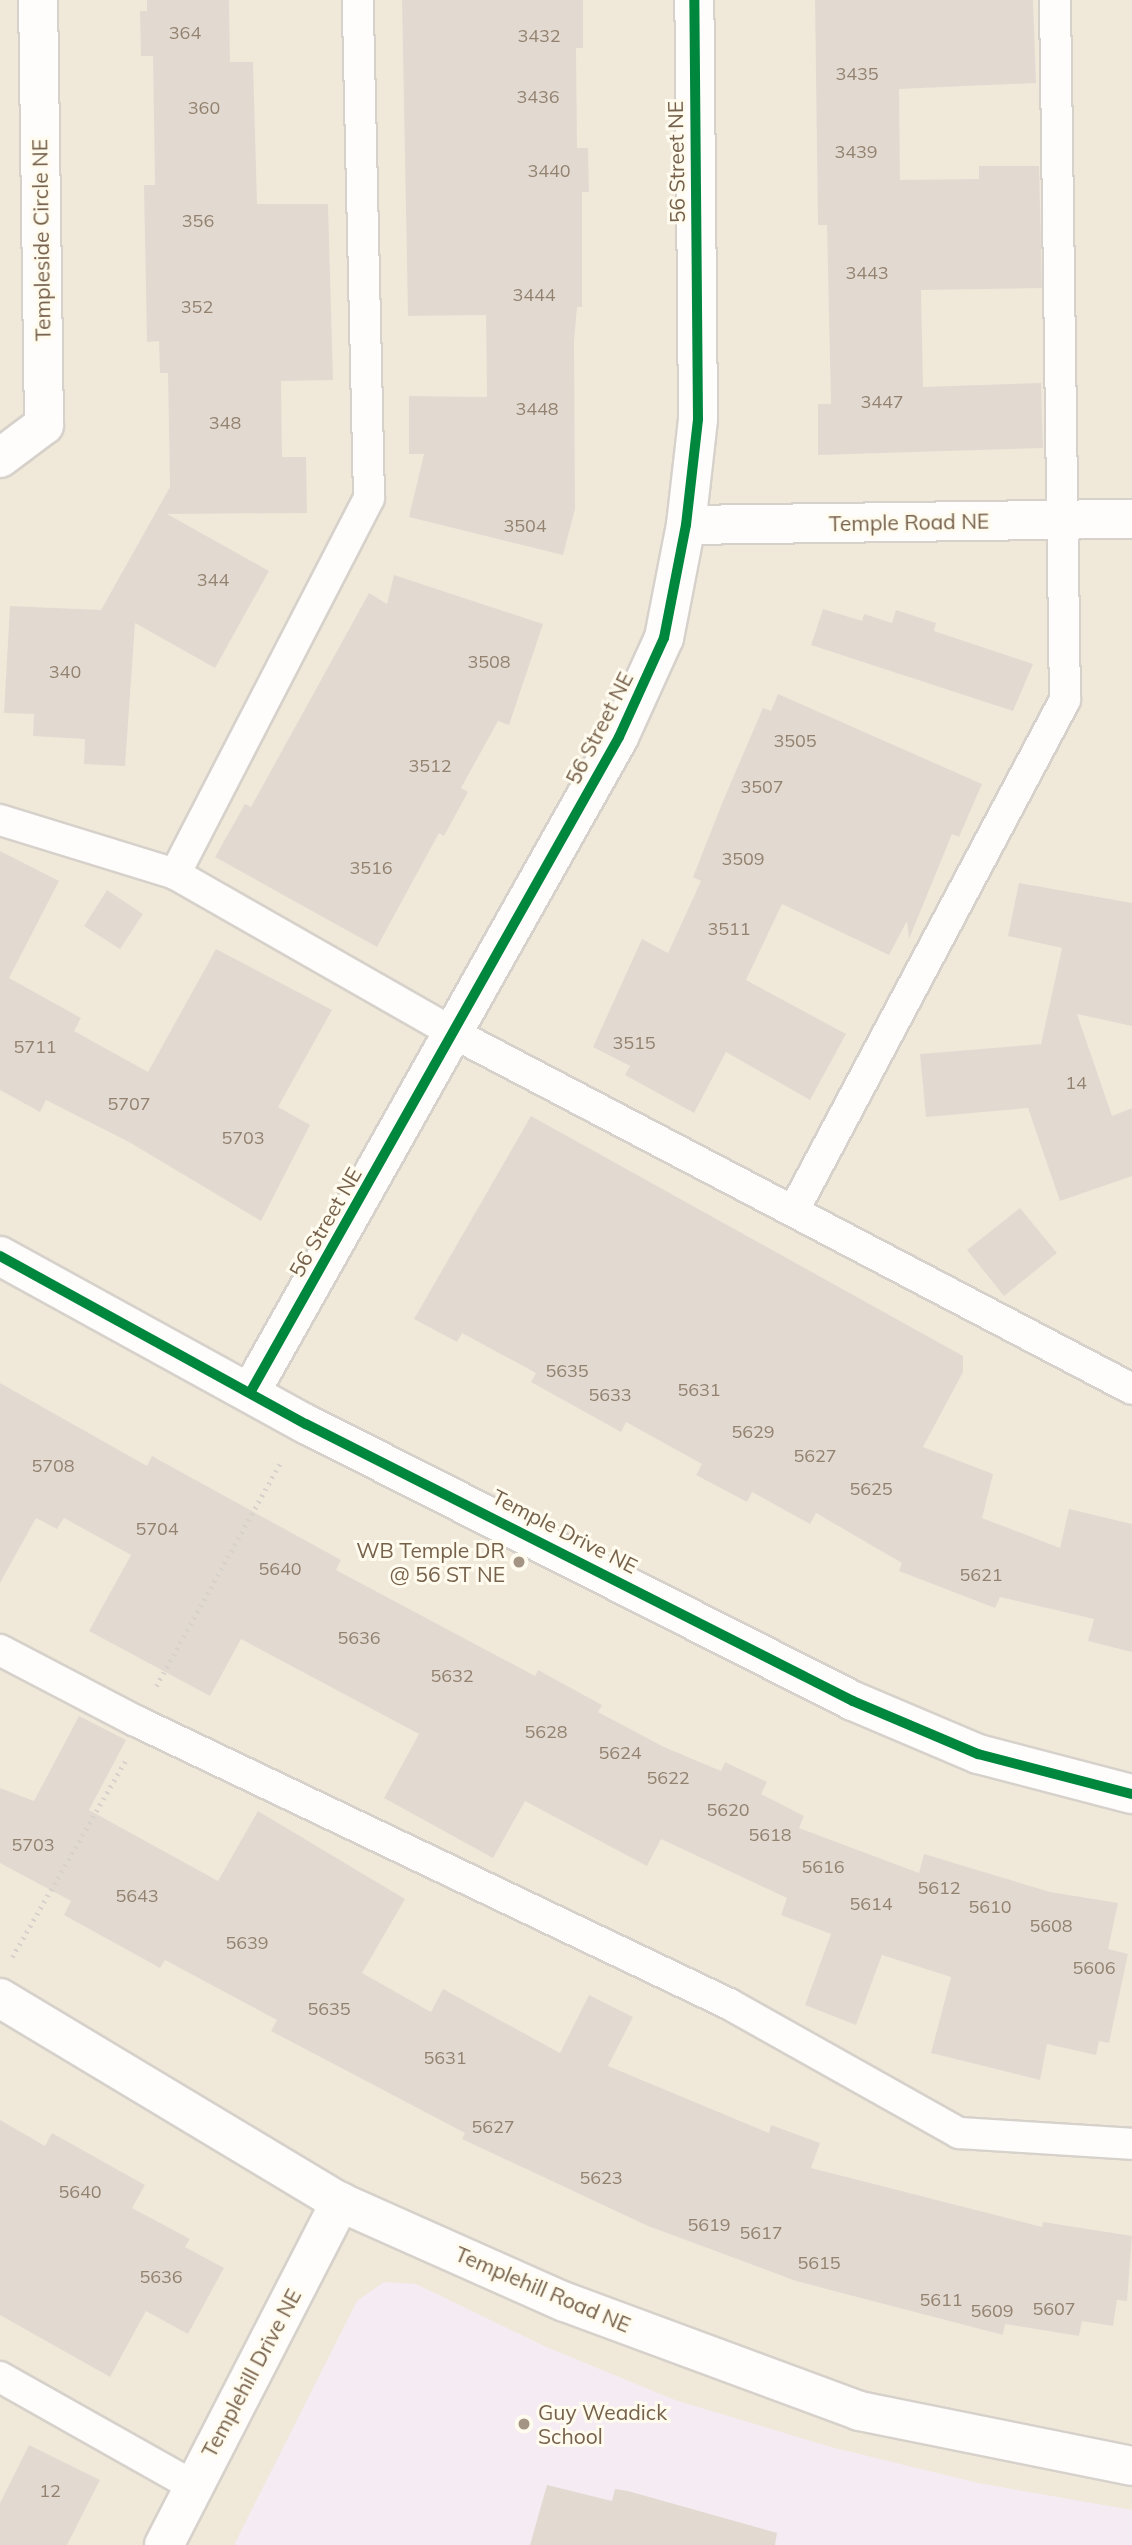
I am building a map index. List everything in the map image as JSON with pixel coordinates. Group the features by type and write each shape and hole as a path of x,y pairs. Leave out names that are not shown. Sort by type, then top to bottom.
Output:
{"street":[{"name":"Templeside Circle NE","path":"0,458 44,425 38,0"},
{"name":"56 Street NE","path":"251,1391 455,1034 620,737 664,638 686,525 698,419 694,0"},
{"name":"Temple Road NE","path":"686,525 1132,519"},
{"name":"Temple Drive NE","path":"0,1256 251,1391 853,1701 978,1754 1132,1794"},
{"name":"Templehill Road NE","path":"0,1998 340,2202 565,2302 859,2411 1132,2466"},
{"name":"Templehill Drive NE","path":"164,2545 192,2485 340,2202"}],"lane":[{"path":"175,874 369,498 358,0"},
{"path":"794,1210 1065,700 1055,0"},
{"path":"0,820 175,874 455,1034 1132,1389"},
{"path":"0,1650 136,1721 729,2004 959,2133 1132,2144"},
{"path":"0,2377 192,2485"}],"shaded area":[{"path":"0,0 1132,0 1132,2545 0,2545"},
{"name":"Guy Weadick School","path":"384,2282 416,2284 544,2346 675,2400 831,2447 978,2483 1132,2510 1132,2545 234,2545 357,2301"}],"building":[{"path":"147,0 229,0 230,62 253,62 257,204 328,204 333,380 281,381 282,457 306,457 307,513 167,514 269,571 215,668 135,623 125,766 84,764 85,739 33,736 34,714 4,713 10,606 101,610 170,487 168,373 160,373 159,341 147,342 144,185 155,185 153,56 141,56 140,11 147,11"},
{"path":"402,0 583,0 583,48 576,48 577,148 588,148 589,192 582,192 582,307 577,307 574,341 575,509 563,555 409,517 424,454 409,454 409,396 487,397 486,315 408,316"},
{"path":"815,0 1033,0 1036,83 899,89 900,180 979,179 979,166 1039,166 1042,288 921,290 923,387 1041,383 1043,448 818,455 818,404 831,404 827,225 818,225"},
{"path":"394,575 543,624 509,725 498,721 461,788 468,792 444,836 439,833 377,947 215,857 245,804 251,807 369,593 387,604"},
{"path":"823,609 862,621 864,614 892,623 896,610 936,623 934,631 1033,664 1013,711 811,645"},
{"path":"778,694 982,784 959,837 952,834 909,939 907,921 889,955 782,904 746,980 846,1034 810,1100 726,1052 694,1113 625,1075 630,1066 593,1047 642,939 668,953 701,881 693,877 723,801 763,708 771,711"},
{"path":"0,851 59,881 9,978 81,1018 74,1031 148,1072 216,949 332,1010 278,1107 310,1125 261,1221 129,1142 46,1100 40,1112 0,1090"},
{"path":"1019,883 1132,903 1132,1026 1077,1014 1112,1116 1132,1108 1132,1176 1060,1201 1028,1108 926,1117 920,1054 1041,1044 1062,948 1008,936"},
{"path":"107,890 143,914 120,949 84,926"},
{"path":"531,1116 963,1356 963,1372 923,1447 993,1474 982,1518 1060,1548 1069,1509 1132,1524 1132,1652 1088,1641 1094,1619 1000,1597 995,1608 899,1571 902,1563 816,1513 810,1524 752,1492 747,1502 696,1475 702,1464 626,1422 621,1432 531,1382 536,1373 462,1333 457,1342 414,1319"},
{"path":"1020,1208 1057,1253 1004,1296 967,1250"},
{"path":"0,1383 147,1466 152,1456 341,1560 336,1570 535,1676 538,1670 602,1705 598,1712 664,1747 721,1771 725,1762 767,1782 761,1794 804,1816 799,1828 919,1873 924,1854 1050,1892 1118,1903 1108,1949 1128,1954 1109,2043 1099,2041 1096,2055 1047,2044 1040,2080 931,2053 951,1977 882,1955 856,2025 805,2005 831,1934 781,1915 787,1898 661,1839 647,1866 525,1801 493,1858 384,1798 419,1734 241,1639 210,1696 89,1631 131,1555 64,1518 57,1529 36,1518 0,1583"},
{"path":"79,1716 126,1740 89,1810 218,1881 258,1811 405,1899 362,1973 431,2012 443,1989 560,2053 589,1995 633,2017 608,2066 769,2133 771,2125 820,2143 811,2168 1042,2227 1043,2222 1132,2236 1127,2301 1117,2300 1113,2326 1082,2321 1079,2336 1005,2324 1003,2335 796,2281 648,2226 462,2139 465,2133 271,2031 277,2020 165,1960 160,1968 64,1915 71,1901 0,1863 0,1788 34,1801"},
{"path":"0,2120 45,2146 52,2133 145,2185 132,2208 190,2239 185,2247 224,2268 188,2334 146,2311 110,2377 0,2315"},
{"path":"29,2445 100,2480 67,2545 0,2545 0,2503"},
{"path":"547,2485 612,2501 615,2489 628,2491 777,2533 775,2545 530,2545"}],"cycle path":[{"path":"251,1391 619,737 664,638 686,525 698,419 694,0"},
{"path":"0,1256 306,1424 853,1701 978,1754 1132,1794"}],"place":[{"name":"WB Temple DR @ 56 ST NE","path":"519,1562"},
{"name":"Guy Weadick School","path":"524,2424"}]}
